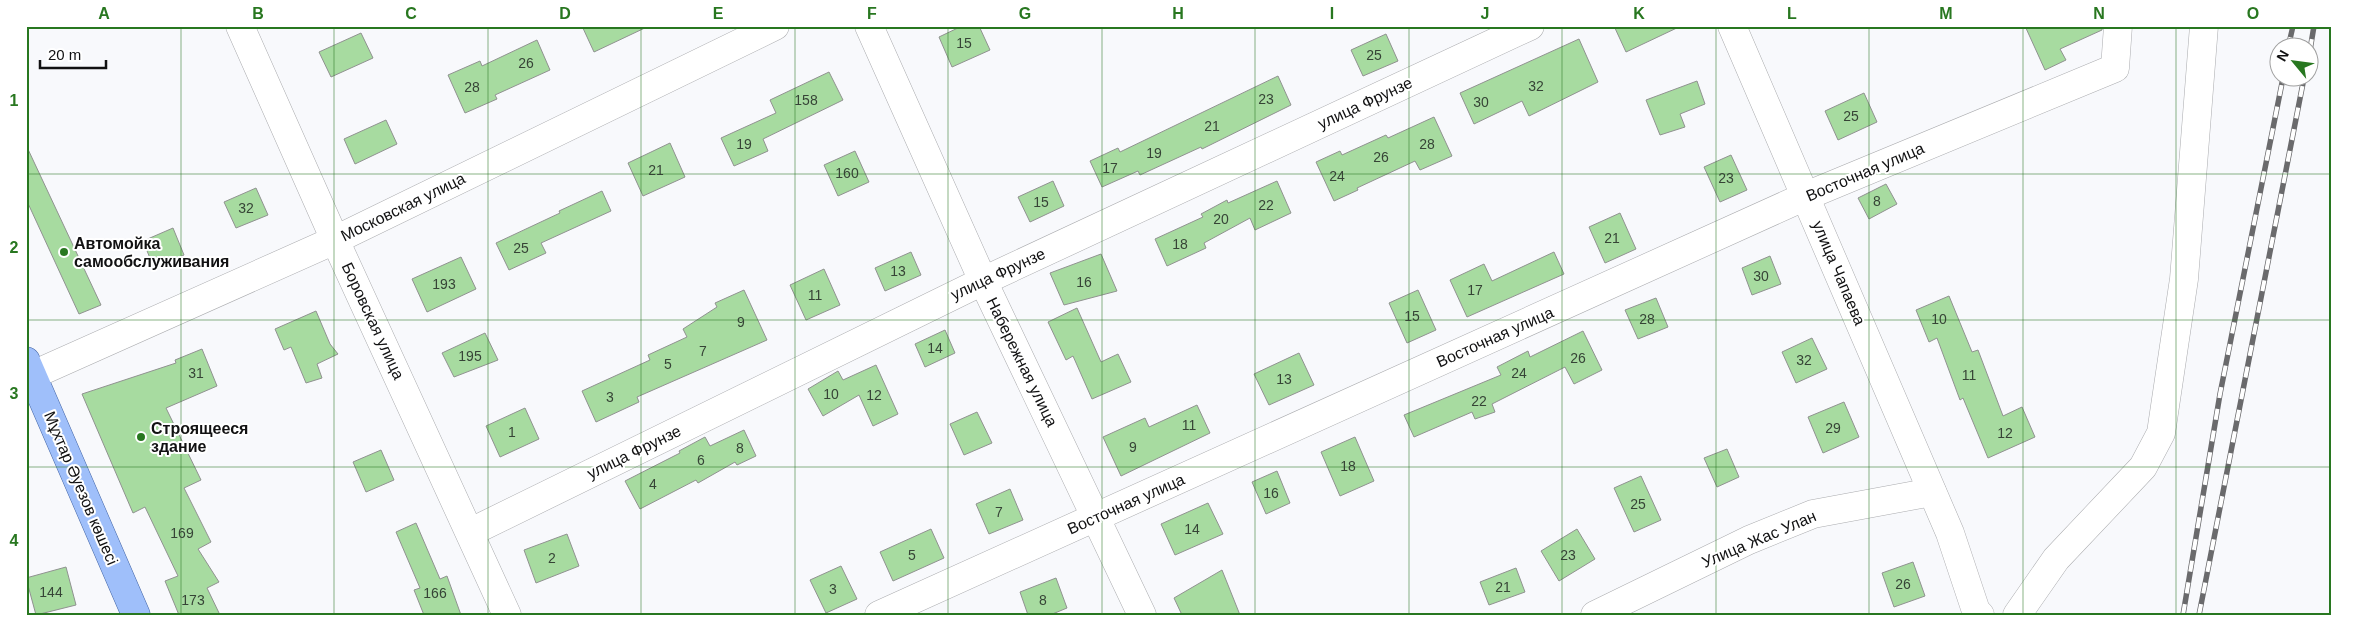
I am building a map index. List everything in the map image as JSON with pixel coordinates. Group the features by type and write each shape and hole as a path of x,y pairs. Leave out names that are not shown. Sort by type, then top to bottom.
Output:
{"main road":[{"name":"Мұхтар Әуезов көшесі","path":"28,371 136,615"}],"street":[{"name":"Боровская улица","path":"240,26 335,240 507,615"},
{"name":"Московская улица","path":"28,371 335,240 775,26"},
{"name":"Набережная улица","path":"869,26 983,281 1142,615"},
{"name":"улица Фрунзе","path":"470,532 983,281 1530,26"},
{"name":"улица Чапаева","path":"1732,26 1950,533 1976,611 1980,615"},
{"name":"Восточная улица","path":"879,615 1806,196 2115,68 2118,26"},
{"path":"2017,615 2056,559 2143,467 2161,433 2184,279 2204,26"},
{"name":"Улица Жас Улан","path":"1595,615 1749,540 1813,514 1932,492"}],"building":[{"path":"582,26 649,26 594,52"},
{"path":"962,26 979,26 990,50 952,67 939,37"},
{"path":"1614,26 1681,26 1626,52"},
{"path":"2025,26 2102,26 2102,30 2060,49 2066,60 2045,70"},
{"path":"361,33 373,58 331,77 319,52"},
{"path":"1386,34 1398,61 1363,76 1351,50"},
{"path":"1579,39 1598,82 1529,116 1522,101 1474,124 1460,93"},
{"path":"537,40 550,70 495,95 497,99 465,113 448,75 480,61 482,66"},
{"path":"829,72 843,100 763,139 768,151 734,166 721,138 776,113 770,100"},
{"path":"1278,76 1291,105 1202,149 1201,147 1140,175 1138,171 1102,187 1090,161 1118,148 1120,152"},
{"path":"1697,81 1705,104 1680,114 1685,127 1660,135 1646,100"},
{"path":"1864,93 1877,122 1838,140 1825,111"},
{"path":"1434,117 1452,156 1420,170 1415,161 1334,201 1316,162 1340,151 1342,155 1386,135 1388,138"},
{"path":"386,120 397,144 355,164 344,139"},
{"path":"670,143 685,177 643,196 628,163"},
{"name":"Автомойка самообслуживания","path":"26,145 101,305 79,314 26,199"},
{"path":"855,151 869,182 838,196 824,165"},
{"path":"1731,155 1747,190 1720,202 1704,167"},
{"path":"1053,181 1064,206 1030,222 1018,197"},
{"path":"1277,181 1291,213 1255,230 1250,218 1204,243 1206,248 1167,266 1155,239 1203,217 1201,214 1227,200 1228,203"},
{"path":"1886,184 1897,204 1869,219 1858,198"},
{"path":"256,188 268,215 236,228 224,202"},
{"path":"602,191 611,211 541,243 546,253 509,270 496,243"},
{"path":"1620,213 1636,249 1605,263 1589,227"},
{"path":"173,228 184,255 154,268 143,241"},
{"path":"911,252 921,275 885,291 875,268"},
{"path":"1554,252 1564,274 1467,317 1450,280 1484,264 1492,281"},
{"path":"1101,254 1117,291 1064,305 1050,273"},
{"path":"1770,256 1781,284 1752,295 1742,268"},
{"path":"461,257 476,289 427,312 412,279"},
{"path":"824,269 840,305 806,320 790,285"},
{"path":"744,290 767,340 637,397 639,402 596,422 582,391 650,360 648,355 687,337 683,329 717,307 715,303"},
{"path":"1418,290 1436,330 1407,343 1389,303"},
{"path":"1949,296 1972,352 1978,350 2003,416 2022,407 2035,437 1988,458 1963,398 1960,400 1937,338 1929,342 1916,310"},
{"path":"1656,298 1668,327 1638,339 1625,310"},
{"path":"1077,308 1101,362 1118,354 1131,382 1092,399 1073,356 1066,360 1048,322"},
{"path":"316,311 330,344 338,354 317,364 322,378 306,383 291,347 284,350 275,329"},
{"path":"945,330 955,353 925,367 915,344"},
{"path":"1583,331 1602,370 1574,384 1565,367 1492,404 1495,412 1475,419 1472,412 1414,437 1404,415 1501,375 1497,367 1528,351 1530,357"},
{"path":"485,333 498,360 454,377 442,353"},
{"path":"1812,338 1827,369 1796,383 1782,352"},
{"path":"202,349 217,386 166,408 201,480 184,488 211,542 198,549 219,582 207,588 220,615 179,615 165,581 178,576 145,507 133,513 82,394 176,363 175,360"},
{"path":"1299,353 1314,385 1269,405 1254,374"},
{"path":"876,365 898,414 873,426 859,395 823,416 808,389 838,371 843,380"},
{"path":"1844,402 1859,437 1823,453 1808,417"},
{"path":"1197,405 1210,433 1121,476 1103,437 1145,418 1149,427"},
{"path":"525,408 539,439 500,457 486,426"},
{"path":"977,412 992,443 964,455 950,424"},
{"path":"744,430 756,456 737,465 735,462 698,483 696,480 640,509 625,481 680,453 679,451 705,437 710,446"},
{"path":"1355,437 1374,481 1340,496 1321,452"},
{"path":"1727,449 1739,477 1717,487 1704,458"},
{"path":"381,450 394,480 366,492 353,462"},
{"path":"1277,471 1290,503 1266,514 1252,482"},
{"path":"1641,476 1661,520 1634,532 1614,488"},
{"path":"1010,489 1023,520 989,534 976,504"},
{"path":"1208,503 1223,534 1175,555 1161,524"},
{"path":"416,523 440,579 447,576 461,615 424,615 414,590 420,588 396,532"},
{"path":"931,529 944,558 893,581 880,552"},
{"path":"1577,529 1595,559 1559,581 1541,551"},
{"path":"567,534 579,566 536,583 524,550"},
{"path":"1913,562 1925,596 1894,607 1882,573"},
{"path":"841,566 857,599 826,613 810,580"},
{"path":"66,567 76,605 36,615 26,578"},
{"path":"1516,568 1525,592 1489,605 1480,582"},
{"path":"1222,570 1240,615 1182,615 1174,598"},
{"path":"1056,578 1067,608 1050,615 1028,615 1020,592"}],"railway":[{"path":"2290,38 2293,26"},
{"path":"2312,38 2314,26"},
{"path":"2183,615 2220,394 2281,88"},
{"path":"2199,615 2302,88"}],"place":[{"name":"Автомойка самообслуживания","path":"64,252"},
{"name":"Строящееся здание","path":"141,437"}]}
